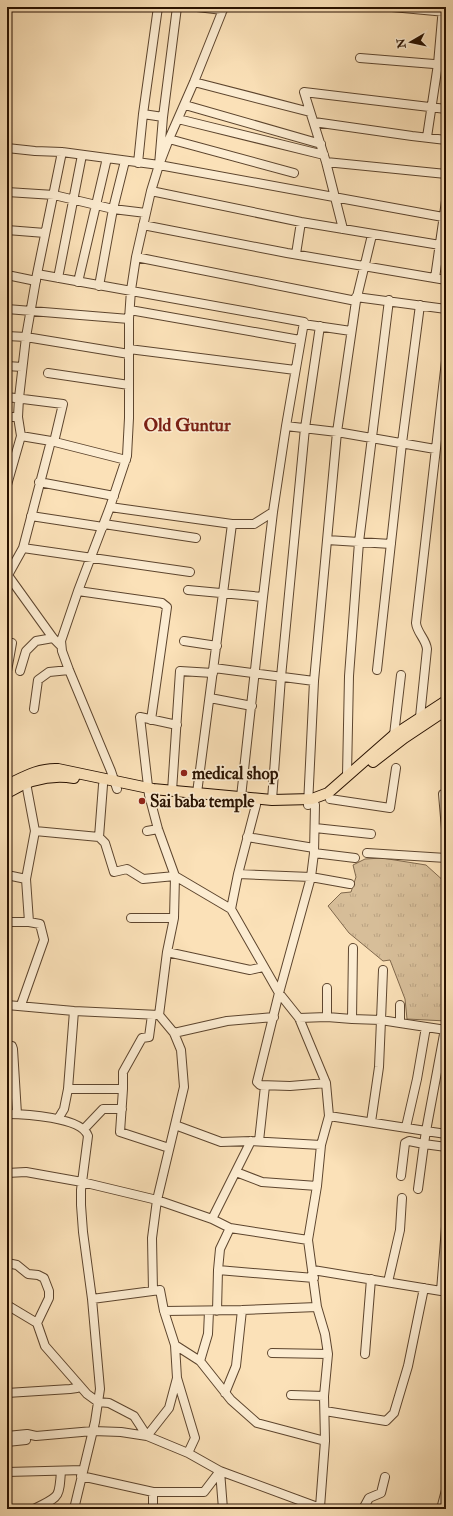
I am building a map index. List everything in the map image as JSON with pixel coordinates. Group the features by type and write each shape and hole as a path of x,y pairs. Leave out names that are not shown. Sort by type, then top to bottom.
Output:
{"main road":[{"path":"148,792 172,791 310,803 328,793 394,735 446,701"},
{"path":"7,792 26,783 43,778 58,776 82,780 102,786 115,786 148,792 256,804 278,806 310,803 330,799 388,749 446,710"},
{"path":"7,785 32,773 50,769 78,772 115,786"}],"street":[{"path":"138,163 143,114 158,7"},
{"path":"158,165 178,7"},
{"path":"115,786 61,646 62,637 78,591 126,460 129,418 129,319 131,290 136,257 151,191 158,165 168,139 185,105 224,9 197,7"},
{"path":"392,7 444,10 442,65 432,107 427,137"},
{"path":"360,58 442,65"},
{"path":"194,82 310,112"},
{"path":"343,229 321,144 304,92 446,109"},
{"path":"185,105 321,144"},
{"path":"143,114 163,117"},
{"path":"178,119 325,159 446,174"},
{"path":"314,122 446,140"},
{"path":"168,139 294,173"},
{"path":"7,148 62,152 158,165 443,217"},
{"path":"7,485 21,436 18,417 26,337 36,277 62,152"},
{"path":"58,278 82,155"},
{"path":"78,282 107,158"},
{"path":"99,286 113,209 125,161"},
{"path":"151,191 301,222 372,235 442,245"},
{"path":"7,192 54,195 113,209 146,213"},
{"path":"435,278 442,245 443,217 446,202"},
{"path":"296,254 301,222"},
{"path":"143,225 296,254 446,280"},
{"path":"7,230 45,233"},
{"path":"326,1083 265,1086 260,1085 257,1082 310,877 314,851 315,828 310,803 314,681 337,432 350,331 356,299 372,235"},
{"path":"136,257 356,299 389,300 446,309"},
{"path":"7,275 58,278 304,322 303,324 350,331"},
{"path":"347,775 349,676 359,542 389,300"},
{"path":"377,670 402,443 420,305"},
{"path":"7,309 129,319"},
{"path":"130,310 300,340"},
{"path":"241,797 273,512 303,324"},
{"path":"272,800 281,677 305,428 320,326"},
{"path":"7,336 26,337 129,352 295,370"},
{"path":"420,717 427,649 426,642 418,631 416,623 446,361"},
{"path":"7,366 22,367"},
{"path":"48,373 129,385"},
{"path":"7,397 63,404 53,442 39,482 23,548 7,574 53,638 61,646"},
{"path":"7,417 18,417"},
{"path":"286,426 372,437 435,449"},
{"path":"21,436 53,442 126,460"},
{"path":"39,482 114,496"},
{"path":"110,507 232,524 254,524 273,512"},
{"path":"31,516 196,538"},
{"path":"197,793 232,524"},
{"path":"328,540 391,544"},
{"path":"23,548 190,572"},
{"path":"188,590 263,597"},
{"path":"78,591 162,603 166,607 151,720"},
{"path":"20,671 26,651 36,641 53,638"},
{"path":"184,641 217,646"},
{"path":"7,671 12,643"},
{"path":"34,709 38,680 49,672 69,670"},
{"path":"172,791 180,671 213,671 254,674 314,681"},
{"path":"394,735 400,675"},
{"path":"210,698 252,706"},
{"path":"169,1148 120,1132 123,1072 142,1038 149,1037 155,1015 174,918 175,876 158,829 148,792 140,718 177,726"},
{"path":"330,799 390,808 396,768"},
{"path":"26,783 35,831 26,880 30,922"},
{"path":"99,837 102,786"},
{"path":"446,792 443,794 446,829"},
{"path":"230,909 256,804"},
{"path":"315,828 371,834"},
{"path":"146,832 158,829"},
{"path":"7,1436 27,1434 36,1436 93,1431 121,1432 147,1436 188,1453 220,1471 322,1508 325,1441 324,1396 328,1354 325,1334 317,1307 308,1240 317,1186 321,1145 329,1116 326,1083 300,1018 279,993 230,909 175,876 143,879 127,869 114,872 105,843 99,837 35,831"},
{"path":"247,837 355,858"},
{"path":"367,853 446,858"},
{"path":"238,874 310,877 350,884"},
{"path":"7,875 26,880"},
{"path":"131,918 174,918"},
{"path":"8,922 30,922 40,924 44,940 21,1006"},
{"path":"352,1019 353,948"},
{"path":"167,952 250,970 263,967"},
{"path":"371,1122 379,1067 383,970"},
{"path":"327,988 327,1017"},
{"path":"7,1005 74,1011 155,1015 174,1033 181,1050 184,1087 157,1200 152,1238 153,1291"},
{"path":"400,1005 400,1023"},
{"path":"58,1119 64,1109 68,1089 74,1011"},
{"path":"174,1033 227,1021 274,1017"},
{"path":"300,1018 327,1017 381,1020 446,1030 426,1131 418,1189"},
{"path":"406,1127 417,1079 426,1026"},
{"path":"7,1045 12,1046 13,1049 17,1114"},
{"path":"212,1219 236,1172 255,1141 265,1086"},
{"path":"68,1089 123,1089"},
{"path":"84,1129 103,1109 122,1109"},
{"path":"7,1114 67,1121 87,1132 88,1139 82,1182 81,1206 100,1384 93,1431 74,1509"},
{"path":"329,1116 446,1134"},
{"path":"175,1125 221,1142 255,1141 321,1145"},
{"path":"401,1176 405,1143 408,1141 446,1147"},
{"path":"7,1173 26,1172 82,1182 157,1200 212,1219 230,1228 308,1240"},
{"path":"236,1172 262,1182 317,1186"},
{"path":"388,1282 400,1230 402,1198"},
{"path":"218,1270 313,1274 388,1282 444,1292 446,1227"},
{"path":"200,1361 213,1311 220,1249 230,1228"},
{"path":"7,1263 17,1265 28,1274 38,1275 44,1278 49,1291 49,1298 37,1323"},
{"path":"365,1354 371,1280"},
{"path":"325,1411 386,1421 394,1413 408,1366 424,1288"},
{"path":"92,1299 160,1290 164,1312 175,1345 177,1378 195,1438 188,1453"},
{"path":"7,1305 37,1323 45,1346 87,1394 98,1402 109,1403 134,1416 147,1436"},
{"path":"164,1312 317,1307"},
{"path":"225,1393 236,1366 242,1310"},
{"path":"175,1345 200,1361 225,1393 256,1423 325,1441"},
{"path":"272,1353 328,1354"},
{"path":"147,1436 169,1408 177,1378"},
{"path":"7,1393 70,1389 80,1386"},
{"path":"291,1395 324,1396"},
{"path":"7,1442 28,1440 36,1436"},
{"path":"7,1472 62,1471 82,1473 153,1492 204,1492 220,1471"},
{"path":"34,1509 57,1497 60,1491 62,1471"},
{"path":"220,1471 223,1509"},
{"path":"363,1509 369,1498 381,1493 385,1477"},
{"path":"441,1509 446,1490"},
{"path":"153,1492 153,1509"}],"green space":[{"path":"382,858 426,865 446,883 446,1021 407,1019 405,999 390,960 383,961 349,933 328,906 341,893 351,892 356,877 353,865 365,859"}],"place":[{"name":"medical shop","path":"184,773"},
{"name":"Sai baba temple","path":"142,801"}],"district":[{"name":"Old Guntur","path":"187,425"}]}
